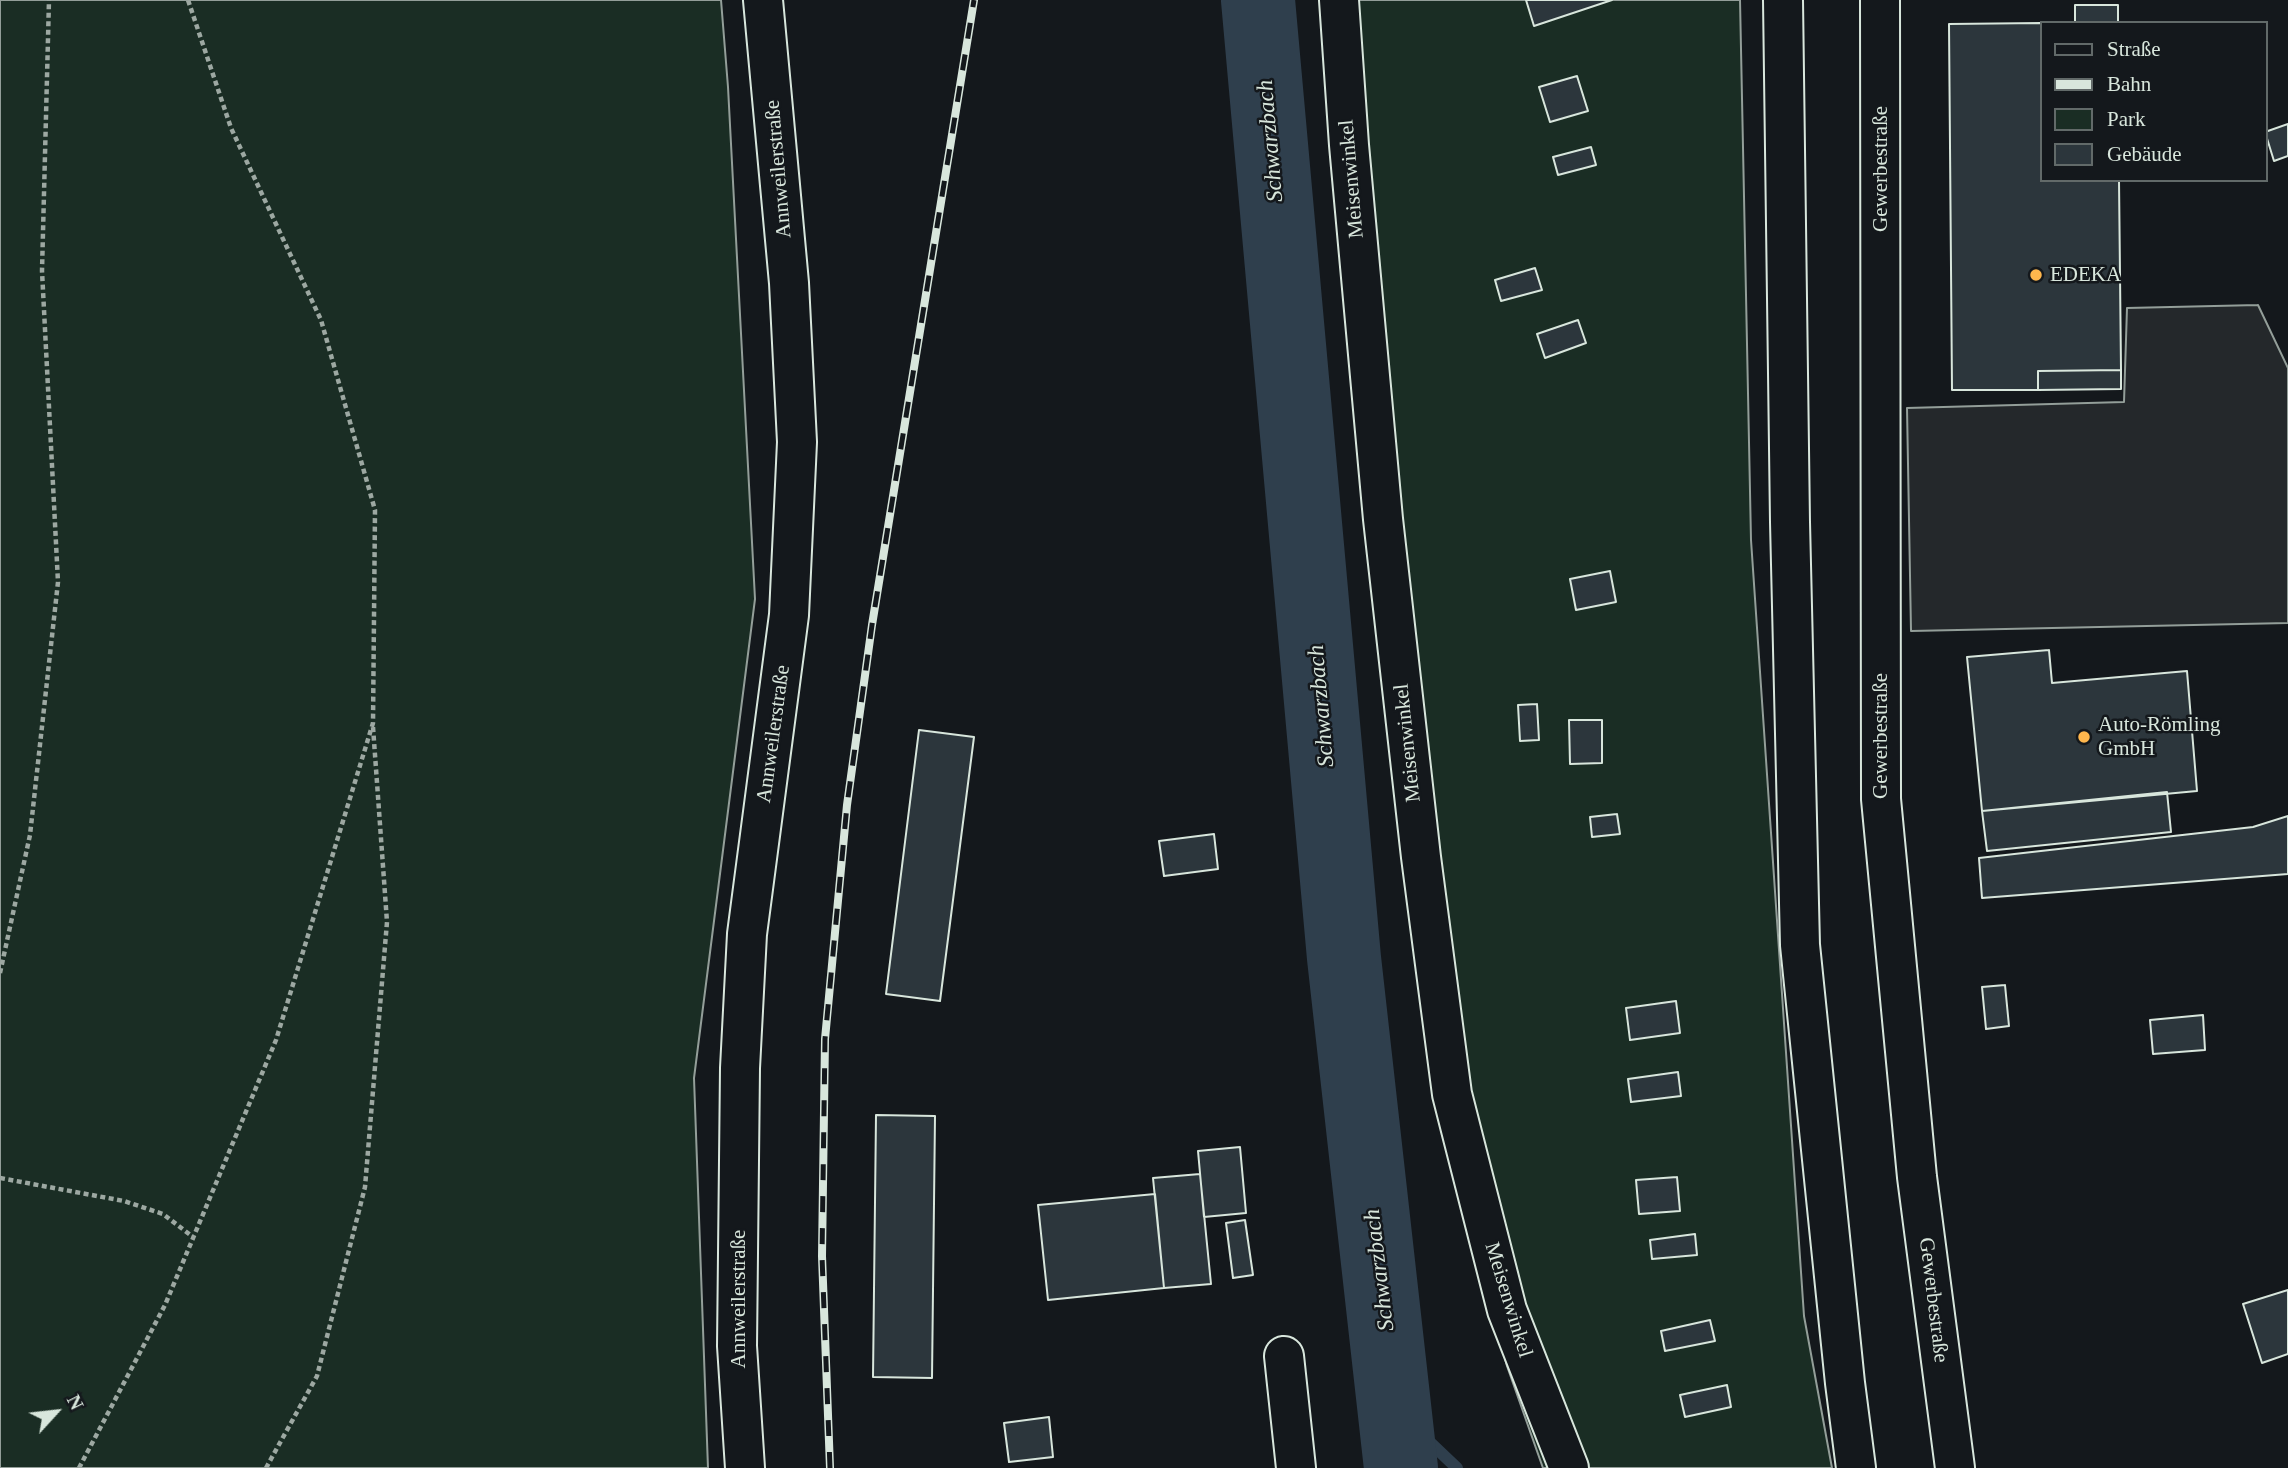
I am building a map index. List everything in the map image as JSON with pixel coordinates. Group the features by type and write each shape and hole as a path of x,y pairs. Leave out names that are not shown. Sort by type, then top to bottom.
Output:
{"street":[{"name":"Annweilerstraße","path":"745,1468 737,1346 740,1068 747,934 789,615 797,442 789,283 763,0"},
{"name":"Meisenwinkel","path":"1339,0 1349,145 1383,519 1421,857 1452,1094 1507,1310 1569,1468"},
{"path":"1783,0 1790,522 1800,945 1856,1468"},
{"name":"Gewerbestraße","path":"1880,0 1881,799 1917,1177 1955,1468"},
{"path":"1284,1356 1296,1468"}],"path":[{"path":"0,974 30,835 58,582 42,271 49,0"},
{"path":"188,0 231,128 321,320 375,510 373,723 387,922 365,1187 317,1376 266,1468"},
{"path":"79,1468 165,1305 276,1040 373,723"},
{"path":"0,1178 124,1201 163,1214 193,1237"}],"green space":[{"path":"0,0 721,0 755,599 694,1078 708,1468 0,1468"},
{"path":"1322,0 1740,0 1751,540 1804,1316 1832,1468 1543,1468 1507,1366 1437,1100"}],"shaded area":[{"path":"2258,305 2288,368 2288,623 1911,631 1907,408 2124,402 2127,308"}],"building":[{"path":"1526,0 1612,0 1534,26"},
{"path":"2075,5 2118,5 2118,21 2075,21"},
{"name":"EDEKA","path":"2039,23 2039,182 2119,182 2121,370 2038,371 2038,390 1952,390 1949,24"},
{"path":"1577,76 1588,111 1550,122 1539,87"},
{"path":"2288,124 2288,156 2274,161 2267,131"},
{"path":"1591,147 1596,165 1558,175 1553,157"},
{"path":"1535,268 1542,290 1501,301 1495,280"},
{"path":"1578,320 1586,343 1545,358 1537,334"},
{"path":"2121,370 2121,389 2038,390 2038,371"},
{"path":"1610,571 1616,602 1576,610 1570,579"},
{"name":"Auto-Römling GmbH","path":"2049,650 2052,683 2187,671 2197,791 1982,811 1967,657"},
{"path":"1537,704 1539,740 1520,741 1518,705"},
{"path":"1569,720 1602,720 1602,763 1570,764"},
{"path":"919,730 974,737 940,1001 886,994"},
{"path":"2167,792 2171,832 1987,851 1982,811"},
{"path":"1617,814 1620,834 1592,837 1590,817"},
{"path":"2288,816 2288,874 1982,898 1979,858 2253,827"},
{"path":"1214,834 1218,869 1164,876 1159,841"},
{"path":"2005,985 2009,1026 1986,1029 1982,987"},
{"path":"1676,1001 1680,1033 1630,1040 1626,1008"},
{"path":"2203,1015 2205,1050 2153,1054 2150,1020"},
{"path":"1678,1072 1681,1096 1631,1102 1628,1079"},
{"path":"876,1115 935,1116 932,1378 873,1377"},
{"path":"1240,1147 1246,1213 1204,1217 1198,1151"},
{"path":"1200,1174 1211,1284 1164,1288 1153,1178"},
{"path":"1677,1177 1680,1211 1639,1214 1636,1180"},
{"path":"1155,1194 1164,1288 1048,1300 1038,1205"},
{"path":"1245,1220 1253,1275 1233,1278 1226,1223"},
{"path":"1695,1234 1697,1255 1652,1259 1650,1240"},
{"path":"2288,1290 2288,1354 2262,1363 2243,1304"},
{"path":"1710,1320 1715,1341 1665,1351 1661,1331"},
{"path":"1727,1385 1731,1407 1685,1417 1680,1395"},
{"path":"1049,1417 1053,1457 1009,1462 1004,1423"}],"waterway":[{"name":"Schwarzbach","path":"1258,0 1344,958 1401,1468"},
{"name":"Schwarzbach","path":"1396,1410 1457,1468"}],"railway":[{"path":"830,1468 822,1256 825,1039 847,805 872,625 974,0"}],"place":[{"name":"EDEKA","path":"2036,275"},
{"name":"Auto-Römling GmbH","path":"2084,737"}]}
